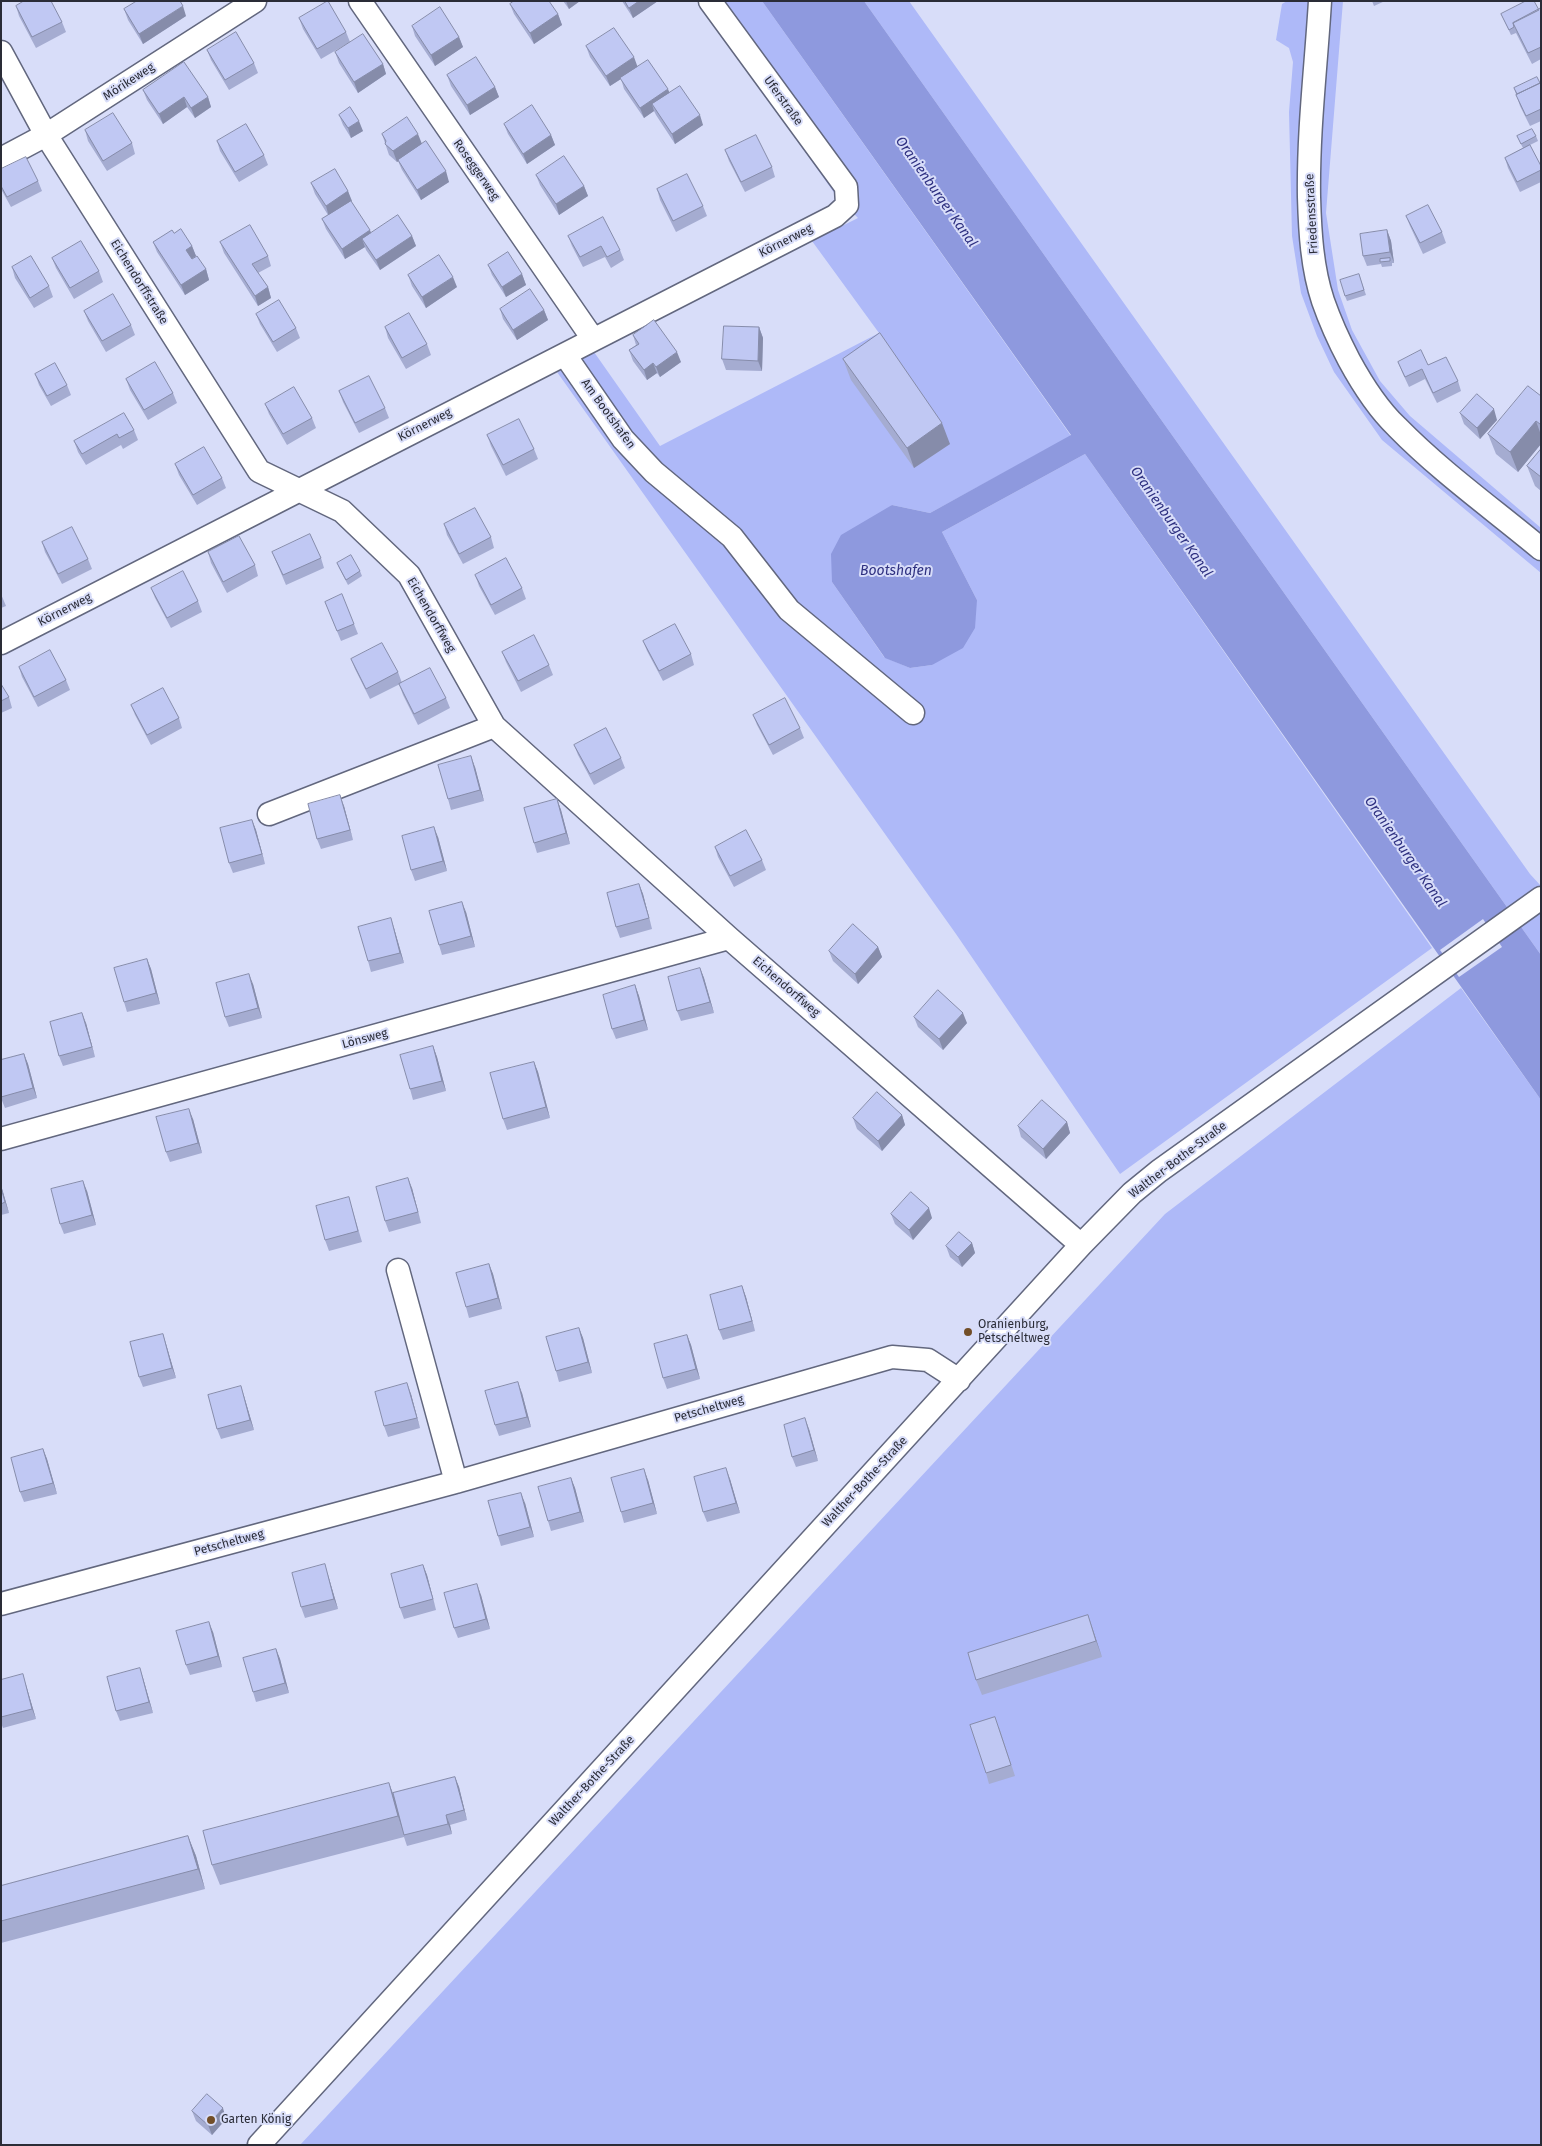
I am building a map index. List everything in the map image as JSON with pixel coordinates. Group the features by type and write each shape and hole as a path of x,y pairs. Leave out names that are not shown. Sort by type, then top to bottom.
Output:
{"street":[{"name":"Mörikeweg","path":"1,159 46,135 255,1"},
{"name":"Roseggerweg","path":"360,1 593,339"},
{"name":"Uferstraße","path":"710,1 846,187 847,205"},
{"name":"Friedensstraße","path":"1320,1 1310,127 1309,176 1312,240 1314,266 1323,300 1340,343 1375,402 1396,427 1424,453 1541,549"},
{"name":"Eichendorffstraße","path":"1,52 46,135 259,471 299,490"},
{"name":"Körnerweg","path":"1,643 835,216 847,205"},
{"name":"Am Bootshafen","path":"564,354 623,439 654,472 732,537 789,610 913,713"},
{"name":"Eichendorffweg","path":"299,490 342,511 409,575 494,726 729,938 1081,1245"},
{"path":"269,814 494,726"},
{"name":"Walther-Bothe-Straße","path":"259,2145 1081,1245 1132,1193 1159,1171 1541,898"},
{"name":"Lönsweg","path":"1,1139 729,938"},
{"path":"398,1270 456,1482"},
{"name":"Petscheltweg","path":"1,1604 456,1482 892,1357 928,1360 959,1380"}],"shaded area":[{"path":"698,1 762,1 1071,436 930,513 892,505 832,582 884,657 910,668 932,665 977,600 942,532 1085,454 1432,948 1120,1174 956,934 557,372 594,352 660,446 879,333 812,241 858,218 835,194"},
{"path":"864,1 909,1 1530,874 1541,886 1541,955"},
{"path":"1287,1 1343,1 1326,213 1338,290 1352,330 1380,381 1410,416 1541,528 1541,573 1382,440 1334,372 1317,336 1301,293 1292,236 1289,112 1293,62 1289,48 1276,40 1282,4"},
{"path":"1461,988 1541,1100 1541,2145 300,2145 1165,1214"}],"water":[{"path":"762,1 864,1 1541,955 1541,1100 1085,454 942,532 977,600 975,628 963,648 932,665 910,668 885,658 832,582 831,554 841,535 892,505 930,513 1071,435"}],"pier":[{"path":"1483,919 1502,947 1459,977 1440,950"}],"building":[{"path":"24,1 51,1 62,22 32,37 16,6"},
{"path":"137,1 180,1 183,6 139,34 124,9"},
{"path":"328,1 346,32 317,49 299,18"},
{"path":"514,1 549,1 558,14 530,33 510,4"},
{"path":"625,1 639,1 629,8"},
{"path":"1526,1 1534,1 1539,10 1513,23 1514,27 1509,30 1501,14"},
{"path":"440,7 459,37 431,55 412,26"},
{"path":"1541,8 1541,47 1528,53 1513,23"},
{"path":"614,28 634,57 606,76 586,46"},
{"path":"236,32 254,63 225,80 207,50"},
{"path":"363,34 383,64 354,82 335,52"},
{"path":"476,57 495,87 467,105 447,75"},
{"path":"648,60 668,89 640,108 620,78"},
{"path":"184,62 208,97 191,108 184,97 159,114 143,90"},
{"path":"1537,77 1540,83 1517,94 1514,88"},
{"path":"1541,83 1541,109 1526,116 1516,95"},
{"path":"680,86 700,115 672,134 652,104"},
{"path":"532,105 551,135 523,154 504,124"},
{"path":"350,107 359,121 348,128 339,115"},
{"path":"113,113 132,143 103,161 85,130"},
{"path":"407,117 418,134 393,151 385,144 386,141 382,134"},
{"path":"246,124 264,155 235,172 217,141"},
{"path":"1532,129 1536,136 1521,144 1517,136"},
{"path":"756,135 772,167 741,182 725,150"},
{"path":"426,141 446,171 417,190 398,160"},
{"path":"1530,145 1541,166 1541,170 1517,182 1505,158"},
{"path":"564,156 584,186 556,204 536,175"},
{"path":"26,157 38,181 7,197 1,186 1,169"},
{"path":"335,169 348,191 326,206 311,183"},
{"path":"687,174 703,206 673,221 657,189"},
{"path":"351,201 370,230 342,249 322,219"},
{"path":"1428,205 1442,232 1420,243 1406,216"},
{"path":"398,215 412,236 376,260 362,239"},
{"path":"603,217 620,250 607,257 601,246 580,257 568,236"},
{"path":"250,225 268,256 252,264 268,287 255,296 220,242"},
{"path":"181,229 192,246 186,250 192,259 197,256 206,269 181,285 153,242 172,230 174,233"},
{"path":"1387,230 1390,252 1363,256 1360,234"},
{"path":"81,241 99,271 70,288 52,258"},
{"path":"508,252 522,274 502,287 488,265"},
{"path":"439,255 453,277 422,297 408,275"},
{"path":"31,256 49,286 30,298 12,267"},
{"path":"1390,258 1390,261 1380,262 1380,259"},
{"path":"1359,274 1364,290 1345,296 1340,280"},
{"path":"530,289 544,310 513,330 500,309"},
{"path":"113,294 131,325 102,341 84,311"},
{"path":"279,300 296,328 273,342 256,314"},
{"path":"409,313 427,344 402,358 385,327"},
{"path":"654,320 677,352 656,367 653,363 644,370 629,350 639,344 633,335"},
{"path":"724,326 759,327 758,361 722,359"},
{"path":"880,333 942,423 907,448 843,359"},
{"path":"1421,350 1428,365 1446,357 1458,381 1433,393 1422,369 1405,377 1398,362"},
{"path":"155,362 173,393 144,410 126,379"},
{"path":"55,363 67,385 47,396 35,374"},
{"path":"369,376 385,408 355,423 339,391"},
{"path":"1528,386 1541,396 1541,423 1536,421 1510,452 1488,434"},
{"path":"294,387 312,418 283,434 265,404"},
{"path":"1477,394 1494,409 1477,428 1460,413"},
{"path":"124,413 134,430 119,438 117,434 82,454 74,441"},
{"path":"519,419 534,449 503,465 487,435"},
{"path":"204,447 222,478 193,495 175,464"},
{"path":"1541,449 1541,477 1527,466"},
{"path":"475,508 491,537 459,554 444,524"},
{"path":"72,527 88,559 58,574 42,542"},
{"path":"310,534 321,558 283,575 272,552"},
{"path":"239,536 255,565 223,582 208,552"},
{"path":"351,555 360,571 346,580 337,563"},
{"path":"506,558 522,588 491,605 475,575"},
{"path":"183,571 198,601 167,618 151,588"},
{"path":"342,594 354,624 337,631 325,602"},
{"path":"675,624 691,654 659,671 643,641"},
{"path":"534,635 549,665 518,681 502,652"},
{"path":"382,643 398,672 366,689 351,659"},
{"path":"50,650 66,680 34,697 19,667"},
{"path":"430,668 446,698 414,714 399,684"},
{"path":"1,684 9,697 1,701"},
{"path":"163,688 179,718 147,735 131,705"},
{"path":"785,698 800,728 769,745 753,715"},
{"path":"606,728 621,758 590,774 574,745"},
{"path":"471,756 480,790 448,799 438,765"},
{"path":"340,795 350,830 317,839 308,804"},
{"path":"557,799 566,833 534,843 524,808"},
{"path":"252,820 262,854 229,863 220,828"},
{"path":"434,827 443,861 411,870 402,836"},
{"path":"746,830 762,860 730,876 715,847"},
{"path":"639,884 649,918 616,927 607,893"},
{"path":"462,902 471,936 439,945 429,911"},
{"path":"391,918 400,953 368,961 358,927"},
{"path":"853,924 878,947 855,974 829,951"},
{"path":"147,959 156,993 124,1002 114,968"},
{"path":"700,968 710,1002 677,1011 668,977"},
{"path":"249,974 258,1008 225,1017 216,983"},
{"path":"635,985 644,1020 612,1029 603,995"},
{"path":"938,990 963,1013 939,1039 914,1017"},
{"path":"82,1013 92,1047 59,1056 50,1022"},
{"path":"433,1046 442,1081 410,1089 400,1055"},
{"path":"24,1054 33,1088 1,1097 1,1060"},
{"path":"534,1062 546,1107 503,1119 490,1073"},
{"path":"877,1092 902,1115 878,1141 853,1118"},
{"path":"1042,1100 1067,1122 1043,1149 1018,1126"},
{"path":"189,1109 198,1143 166,1152 156,1117"},
{"path":"408,1178 418,1212 385,1221 376,1187"},
{"path":"83,1181 92,1215 60,1224 51,1189"},
{"path":"1,1188 5,1202 1,1204"},
{"path":"911,1192 929,1208 909,1230 891,1214"},
{"path":"349,1197 358,1231 325,1240 316,1206"},
{"path":"959,1232 972,1243 958,1257 946,1246"},
{"path":"489,1264 498,1298 466,1307 456,1273"},
{"path":"742,1286 752,1321 719,1330 710,1295"},
{"path":"579,1328 588,1362 556,1371 546,1337"},
{"path":"163,1334 172,1368 139,1377 130,1342"},
{"path":"687,1335 696,1369 663,1378 654,1344"},
{"path":"518,1382 527,1417 495,1425 485,1391"},
{"path":"407,1383 417,1418 384,1426 375,1392"},
{"path":"241,1386 250,1420 217,1429 208,1395"},
{"path":"805,1418 814,1450 792,1457 784,1425"},
{"path":"43,1449 53,1483 20,1492 11,1458"},
{"path":"726,1468 736,1503 703,1512 694,1477"},
{"path":"644,1469 653,1503 621,1512 611,1478"},
{"path":"571,1478 580,1512 548,1521 538,1487"},
{"path":"521,1493 530,1527 498,1536 488,1501"},
{"path":"325,1564 334,1599 301,1607 292,1573"},
{"path":"423,1565 433,1599 400,1608 391,1574"},
{"path":"477,1584 486,1619 454,1628 444,1593"},
{"path":"1088,1615 1096,1641 976,1680 968,1653"},
{"path":"209,1622 218,1656 186,1665 176,1631"},
{"path":"276,1649 285,1683 253,1692 243,1658"},
{"path":"140,1668 149,1702 116,1711 107,1677"},
{"path":"23,1674 32,1709 1,1717 1,1680"},
{"path":"995,1717 1011,1765 986,1773 970,1725"},
{"path":"455,1777 464,1810 446,1815 448,1824 404,1835 393,1793"},
{"path":"389,1783 398,1816 212,1865 203,1831"},
{"path":"188,1836 198,1869 1,1921 1,1886"},
{"path":"207,2094 223,2108 208,2125 192,2111"}],"place":[{"name":"Oranienburg, Petscheltweg","path":"968,1332"},
{"name":"Garten König","path":"211,2120"}],"water label":[{"name":"Oranienburger Kanal","path":"936,192"},
{"name":"Oranienburger Kanal","path":"1171,522"},
{"name":"Bootshafen","path":"896,571"},
{"name":"Oranienburger Kanal","path":"1405,852"}]}
